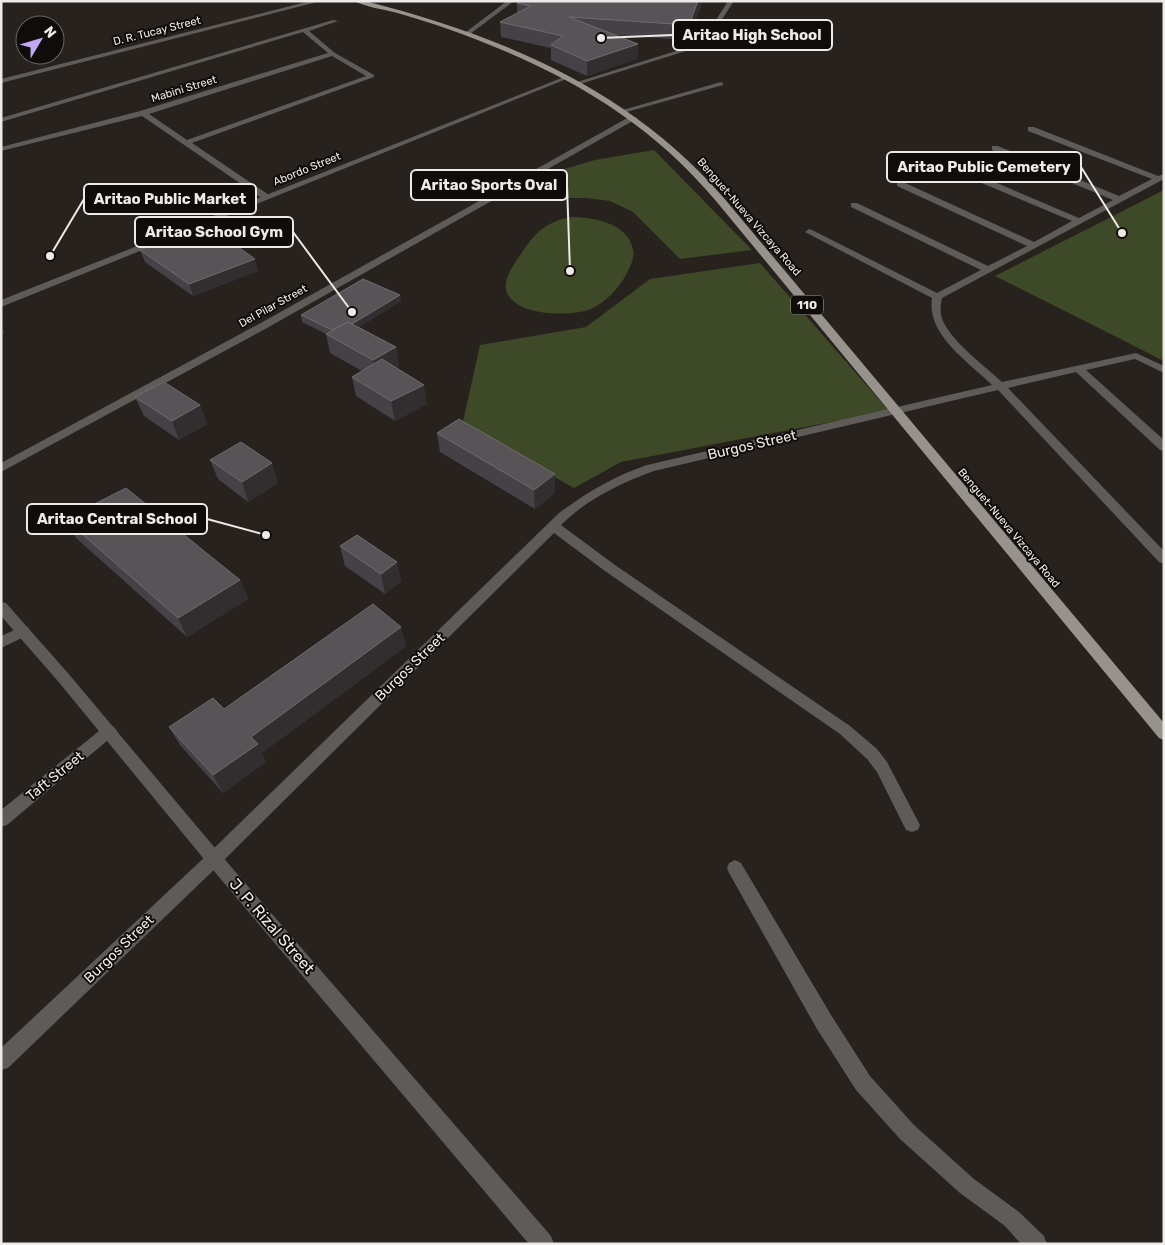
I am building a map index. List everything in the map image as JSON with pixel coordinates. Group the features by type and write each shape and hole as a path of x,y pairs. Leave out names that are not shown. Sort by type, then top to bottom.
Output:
{"main road":[{"name":"Benguet-Nueva Vizcaya Road","path":"357,1 468,33 566,78 623,110 672,149 698,176 1164,734"}],"street":[{"name":"D. R. Tucay Street","path":"1,81 318,1"},
{"path":"468,33 511,1"},
{"path":"578,84 697,46 711,32 732,1"},
{"path":"1,120 334,21"},
{"path":"185,143 372,76 333,54 303,29"},
{"name":"Mabini Street","path":"4,148 143,113 333,54"},
{"name":"Abordo Street","path":"1,304 566,78"},
{"path":"623,110 721,84"},
{"path":"143,113 266,198"},
{"name":"Del Pilar Street","path":"1,468 263,326 634,118"},
{"path":"1031,129 1161,178"},
{"path":"1,140 4,148"},
{"path":"995,148 1118,199"},
{"path":"937,161 1079,221"},
{"path":"937,297 1118,199 1161,178"},
{"path":"900,184 1034,246"},
{"path":"854,205 988,270"},
{"path":"809,232 937,297"},
{"path":"937,297 935,309 938,321 948,337 1000,386 1164,559"},
{"name":"Burgos Street","path":"1,1061 214,859 563,516 605,486 630,474 651,468 1136,356 1164,370"},
{"path":"1079,369 1164,447"},
{"path":"553,526 610,568 845,730 872,754 882,767 912,825"},
{"name":"J. P. Rizal Street","path":"1,607 110,731 214,859 543,1244"},
{"path":"1,643 23,631"},
{"name":"Taft Street","path":"1,820 110,731"},
{"path":"735,868 824,1022 863,1083 907,1132 967,1186 1012,1219 1036,1244"}],"green space":[{"path":"654,150 752,250 680,259 633,212 610,201 562,198 535,187 561,170 595,160"},
{"path":"1164,190 1164,361 995,276"},
{"path":"571,217 599,220 609,223 625,233 633,250 632,262 626,275 607,299 582,312 557,314 530,310 519,305 510,298 506,289 506,281 512,268 534,236 553,222"},
{"path":"760,263 889,411 621,462 574,488 462,426 480,345 586,327 650,279"}],"building":[{"path":"520,1 698,1 689,25 569,17 638,44 587,61 551,45 563,36 500,22 531,6 517,3"},
{"path":"207,225 255,259 189,284 140,250"},
{"path":"363,279 400,295 352,324 348,322 332,330 301,315"},
{"path":"348,322 396,347 373,360 326,334"},
{"path":"382,359 424,385 391,401 352,377"},
{"path":"164,382 200,405 172,421 135,397"},
{"path":"459,419 555,474 534,490 437,433"},
{"path":"241,442 272,463 242,482 210,460"},
{"path":"126,488 240,580 178,618 65,519"},
{"path":"357,535 397,562 381,574 340,546"},
{"path":"373,604 401,627 251,737 258,744 213,775 169,727 213,698 224,709"}],"place":[{"name":"Aritao High School","path":"601,38"},
{"name":"Aritao Public Cemetery","path":"1122,233"},
{"name":"Aritao Public Market","path":"50,256"},
{"name":"Aritao Sports Oval","path":"570,271"},
{"name":"Aritao School Gym","path":"352,312"},
{"name":"Aritao Central School","path":"266,535"}]}
